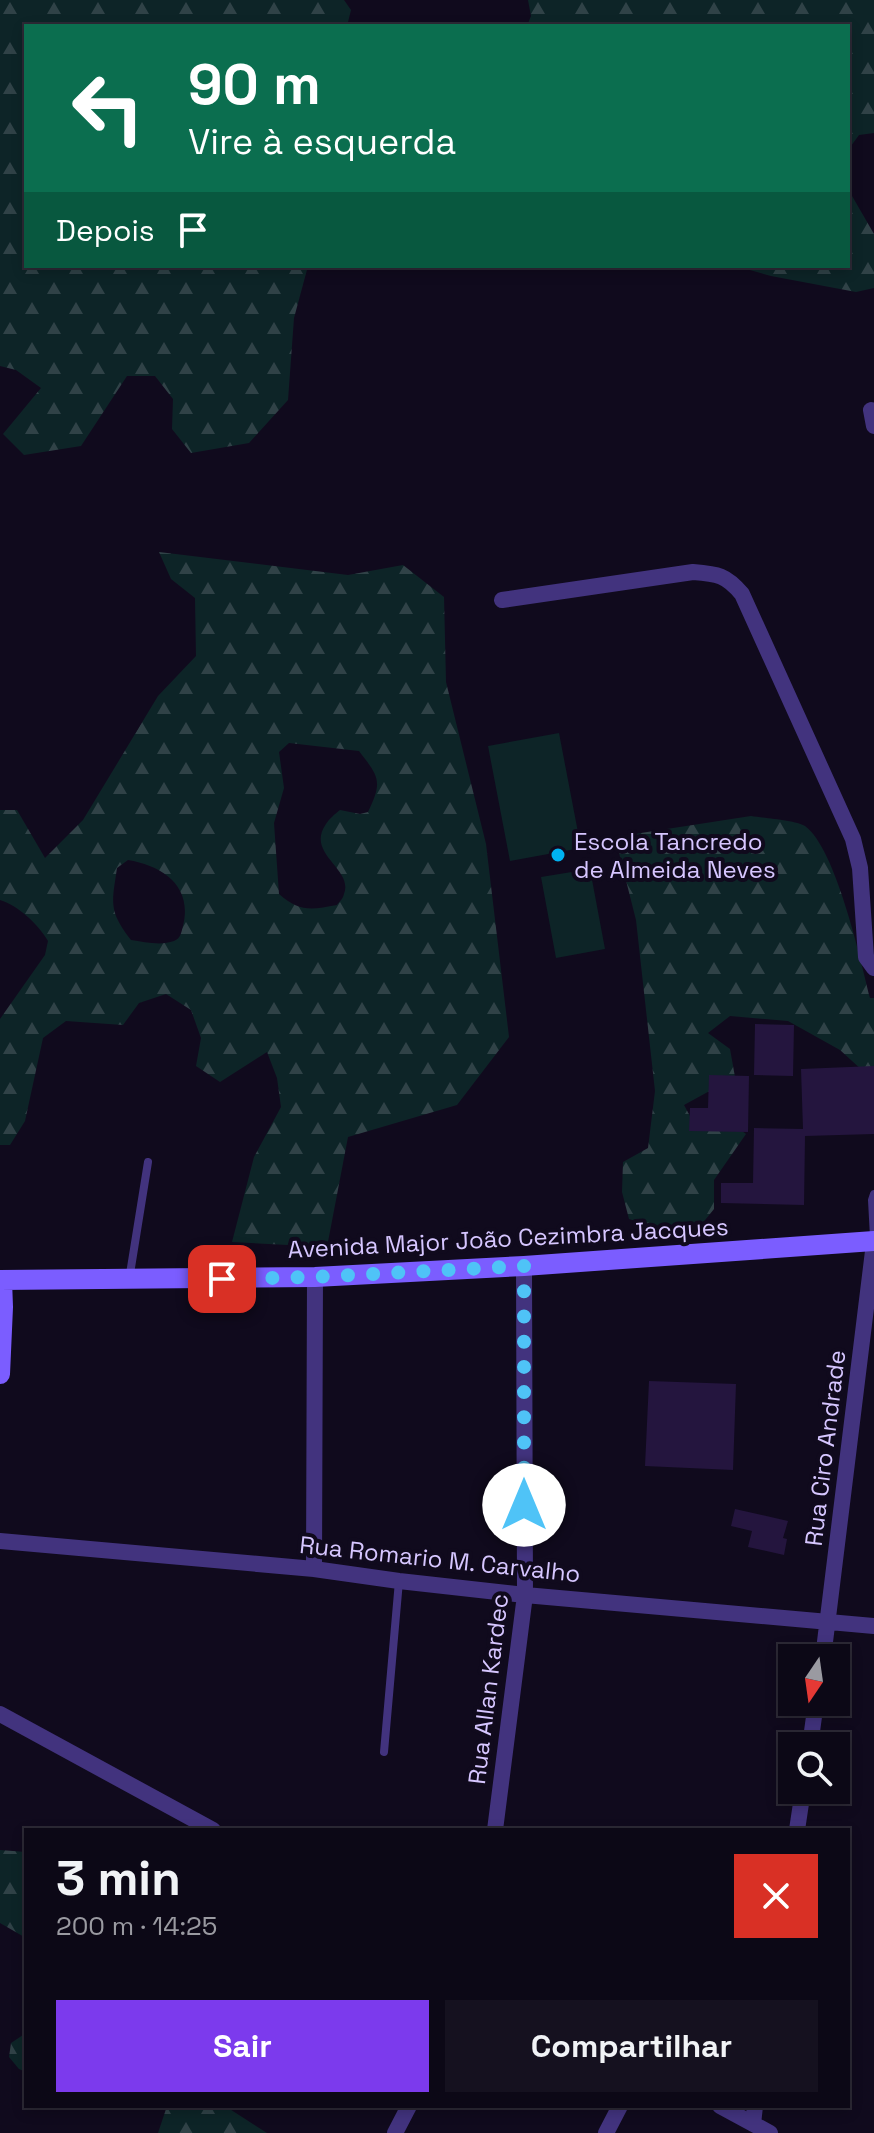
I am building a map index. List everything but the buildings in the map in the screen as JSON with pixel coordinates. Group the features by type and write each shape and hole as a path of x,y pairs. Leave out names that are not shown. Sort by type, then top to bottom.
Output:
{"street":[{"path":"502,600 693,572 716,574 731,580 742,594 853,839 860,868 866,957 874,968"},
{"name":"Avenida Major João Cezimbra Jacques","path":"1,1280 315,1277 524,1266 874,1240"},
{"name":"Rua Ciro Andrade","path":"825,1644 874,1240"},
{"name":"Rua Allan Kardec","path":"495,1828 525,1595 524,1266"},
{"path":"314,1569 315,1277"},
{"path":"0,1374 1,1280"},
{"name":"Rua Romario M. Carvalho","path":"0,1541 314,1569 525,1595 874,1626"},
{"path":"0,1714 209,1828"},
{"path":"797,1828 801,1804"},
{"path":"395,2133 408,2108"},
{"path":"606,2133 619,2108"},
{"path":"724,2108 770,2133"},
{"path":"753,2124 755,2108"}],"lane":[{"path":"129,1280 148,1162"},
{"path":"874,1194 874,1240"},
{"path":"384,1752 399,1581"}],"green space":[{"path":"0,0 344,0 351,10 348,24 24,24 24,268 307,268 294,318 288,400 249,443 191,453 172,429 173,399 155,376 127,376 81,446 24,455 3,434 41,388 16,370 0,366"},
{"path":"528,0 874,0 874,133 859,135 850,147 850,24 528,24 531,16"},
{"path":"850,192 874,234 874,288 856,292 743,268 850,268"},
{"path":"159,552 348,575 403,565 444,597 446,682 486,844 509,1037 457,1105 348,1137 327,1247 232,1242 254,1157 281,1107 277,1078 267,1052 220,1082 196,1066 201,1038 191,1010 166,994 139,1003 123,1025 66,1021 43,1038 25,1121 10,1145 0,1145 0,1019 45,955 48,941 27,916 0,900 0,810 17,810 45,858 83,820 158,696 196,656 195,598 171,579","holes":["289,743 359,751 377,780 376,793 368,812 360,814 340,810 327,822 321,835 325,853 345,885 337,905 299,907 279,894 274,823 284,788 279,752","128,860 153,867 179,889 185,912 181,933 176,940 158,943 131,940 118,921 113,898 117,868"]},
{"path":"559,733 581,848 510,861 488,746"},
{"path":"751,816 805,826 827,857 853,932 870,998 874,998 874,1081 840,1050 788,1021 730,1016 708,1033 730,1049 735,1077 684,1105 697,1129 724,1118 746,1134 714,1180 714,1209 697,1230 668,1231 629,1219 622,1192 623,1162 648,1148 655,1091 636,920 615,837"},
{"path":"590,869 605,949 556,958 541,877"},
{"path":"0,1850 24,1852 24,1937 0,1923"},
{"path":"24,2034 24,2071 9,2057 11,2043"},
{"path":"166,2108 228,2108 267,2133 158,2133"}],"place":[{"name":"Escola Tancredo de Almeida Neves","path":"558,855"}],"route":[{"path":"222,1279 524,1266 524,1505"}]}
